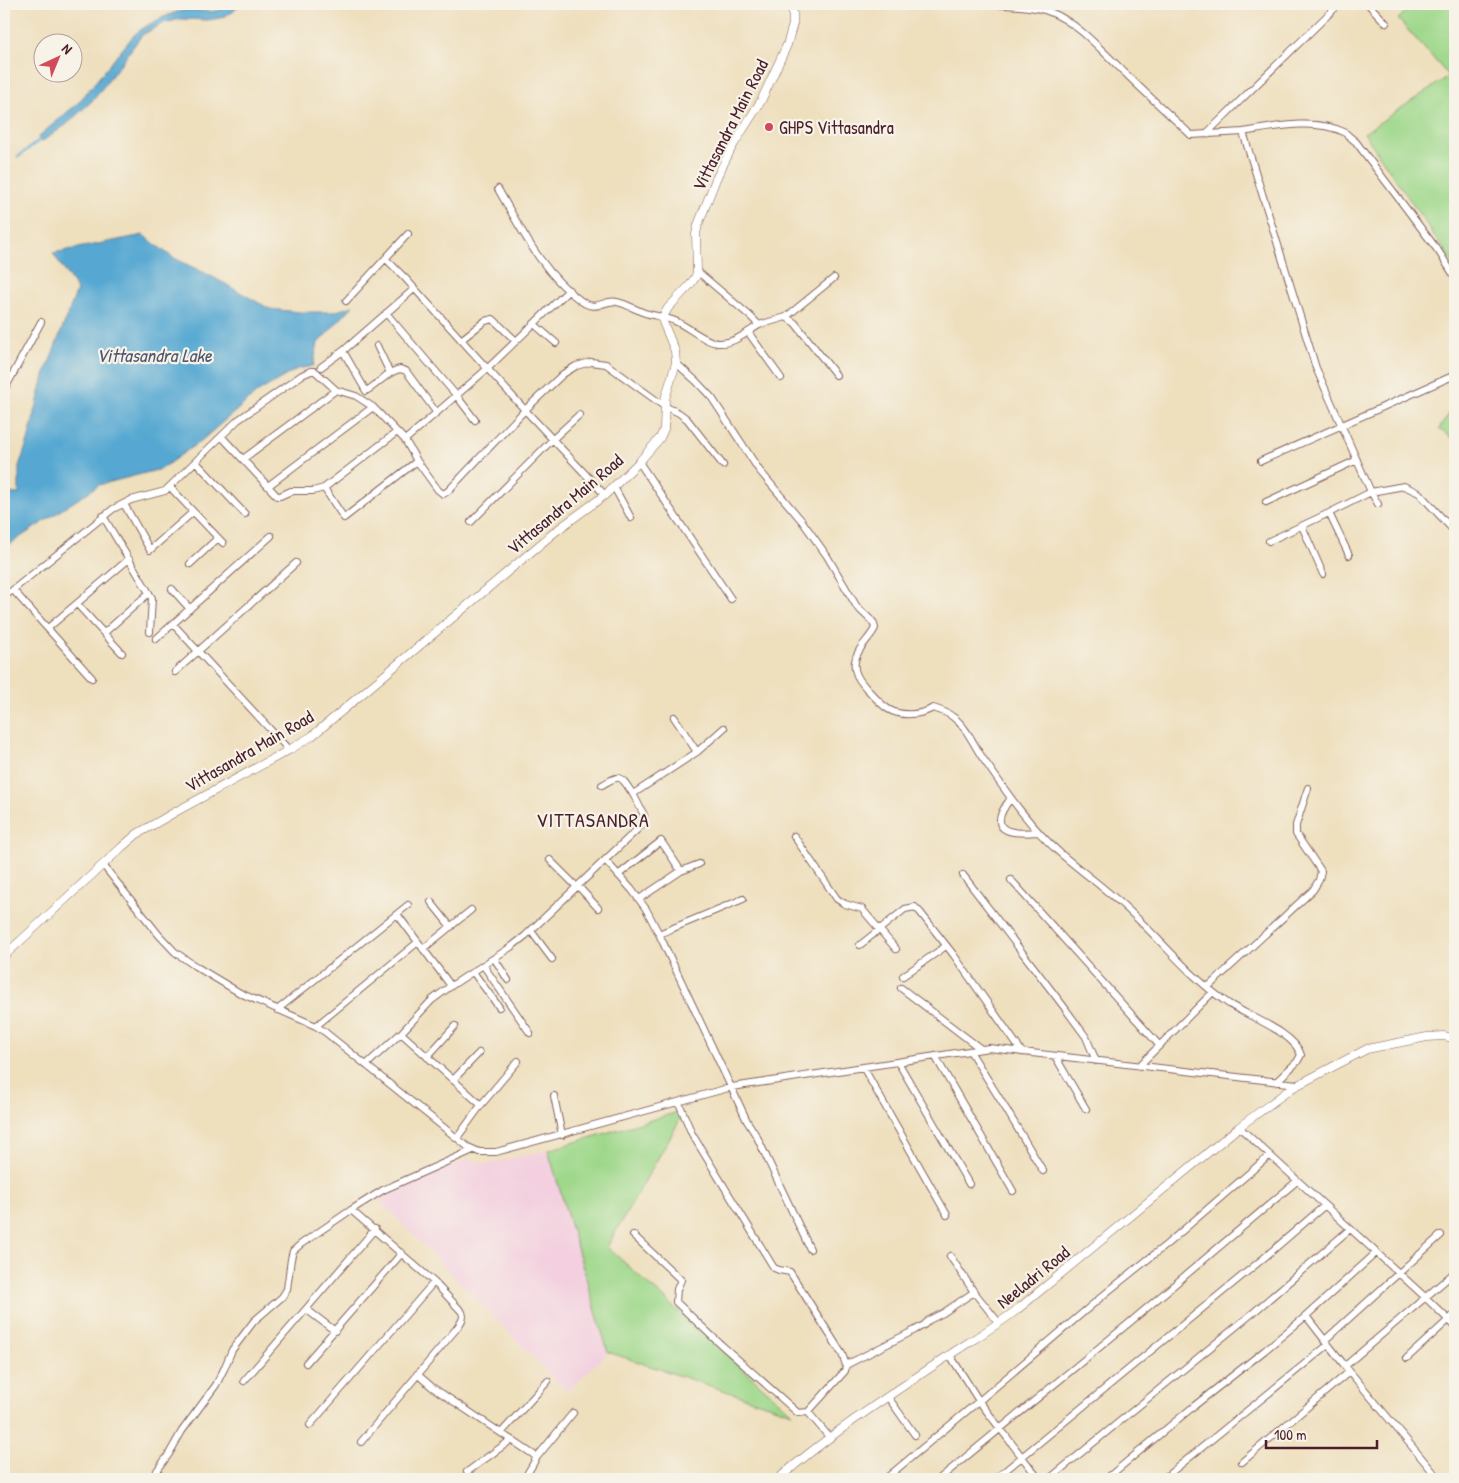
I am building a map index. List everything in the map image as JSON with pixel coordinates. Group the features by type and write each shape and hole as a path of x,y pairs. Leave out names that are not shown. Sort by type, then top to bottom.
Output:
{"street":[{"name":"Vittasandra Main Road","path":"697,271 696,234 698,225 716,179 741,132 760,102 786,45 793,24 794,14 791,4"},
{"path":"993,4 1029,7 1049,11 1064,18 1098,45 1119,68 1191,136 1306,124 1331,128 1345,133 1356,142 1439,252 1455,277"},
{"path":"1206,134 1339,4"},
{"path":"1368,4 1386,24"},
{"path":"1243,132 1316,368 1378,504"},
{"path":"498,189 528,241 554,277 588,306 597,306 616,301 645,313 684,325 715,343 727,343 759,325 786,317 834,278"},
{"path":"346,300 408,234"},
{"path":"386,259 605,495"},
{"path":"759,325 697,271 690,285 668,308 663,317 663,322 675,351 676,363 712,398 759,470 802,521 827,556 857,607 873,622 875,628 855,660 858,678 880,703 889,710 914,714 924,713 933,708 953,716 963,726 976,749 1010,798 1037,832 1124,906 1187,969 1210,989 1230,1004 1273,1028 1296,1045 1301,1056 1276,1082"},
{"path":"320,367 343,352 414,288"},
{"path":"405,440 487,368 569,290"},
{"path":"386,313 475,420"},
{"path":"786,317 795,323 836,375"},
{"path":"461,340 485,321 493,319 516,341"},
{"path":"4,394 5,384 41,322"},
{"path":"534,324 556,344"},
{"path":"748,332 781,378"},
{"path":"377,346 390,373"},
{"path":"343,352 366,391 390,373 400,369 406,371 436,412"},
{"path":"4,597 103,516 131,500 159,493 170,487 244,416 302,375 311,371 315,371 336,390 356,396 373,407 405,440 417,461 443,494 563,374 576,366 591,362 606,364 664,406 687,419 723,465"},
{"name":"Vittasandra Main Road","path":"4,956 130,840 148,828 303,742 556,532 605,495 663,434 666,392 676,363"},
{"path":"1261,461 1455,375"},
{"path":"243,460 336,390"},
{"path":"268,486 373,407"},
{"path":"471,522 579,414"},
{"path":"222,437 277,496 280,496 291,491 313,491 324,488 397,432"},
{"path":"1266,502 1357,460"},
{"path":"324,488 344,518 417,461"},
{"path":"196,462 245,514"},
{"path":"638,462 731,599"},
{"path":"1269,541 1329,514 1371,492 1404,486 1419,494 1455,532"},
{"path":"170,487 220,541 190,564"},
{"path":"614,487 631,518"},
{"path":"124,504 150,550 193,512"},
{"path":"1329,514 1349,555"},
{"path":"103,516 152,598 150,632"},
{"path":"1302,526 1323,574"},
{"path":"156,639 271,536"},
{"path":"48,628 129,559"},
{"path":"175,672 296,563"},
{"path":"172,588 190,609"},
{"path":"13,590 92,678"},
{"path":"104,634 149,593"},
{"path":"76,604 122,653"},
{"path":"174,624 290,750"},
{"path":"674,716 697,752"},
{"path":"633,794 697,752 724,728"},
{"path":"366,1065 401,1033 432,1000 517,943 531,931 643,824 644,816 633,794 622,779 616,777 602,785"},
{"path":"1139,1066 1210,989 1317,885 1321,871 1296,834 1296,825 1308,788"},
{"path":"1010,798 1000,815 999,822 1001,826 1007,831 1014,833 1037,832"},
{"path":"794,836 837,899 845,904 862,909 896,949"},
{"path":"618,875 661,841 681,872"},
{"path":"550,860 598,908"},
{"path":"604,860 639,899 659,934 810,1249"},
{"path":"639,899 681,872 699,864"},
{"path":"103,865 159,935 176,952 195,966 248,998 316,1026 457,1138 473,1150 479,1152 496,1152 732,1087 989,1048 1297,1084"},
{"path":"963,875 1086,1037 1096,1061"},
{"path":"1011,880 1159,1045"},
{"path":"659,934 743,899"},
{"path":"430,902 450,927"},
{"path":"277,1010 408,905"},
{"path":"860,945 905,909 915,908 946,946 1022,1052"},
{"path":"423,949 471,910"},
{"path":"397,914 452,986"},
{"path":"531,931 552,960"},
{"path":"316,1026 418,942"},
{"path":"903,976 946,946"},
{"path":"494,958 508,980"},
{"path":"483,966 530,1033"},
{"path":"473,972 499,1007"},
{"path":"900,988 981,1049"},
{"path":"427,1056 455,1026"},
{"path":"401,1033 481,1105"},
{"name":"Neeladri Road","path":"778,1479 888,1396 999,1323 1277,1097 1297,1084 1367,1049 1427,1037 1443,1036 1455,1038"},
{"path":"970,1051 1043,1171"},
{"path":"453,1080 479,1052"},
{"path":"935,1056 1013,1191"},
{"path":"1056,1056 1086,1109"},
{"path":"457,1138 481,1105 518,1061"},
{"path":"898,1062 969,1184"},
{"path":"863,1067 948,1215"},
{"path":"554,1096 562,1135"},
{"path":"632,1235 681,1280 676,1302 798,1413 808,1412 845,1371 846,1365 842,1354 790,1272 774,1268 692,1134 679,1103"},
{"path":"1239,1127 1455,1326"},
{"path":"151,1479 169,1454 182,1431 216,1385 232,1350 254,1321 282,1297 287,1290 290,1259 293,1251 351,1210 384,1190 473,1150"},
{"path":"885,1479 1270,1156"},
{"path":"939,1479 1297,1181"},
{"path":"995,1479 1257,1264 1324,1206"},
{"path":"351,1210 434,1282 464,1316 457,1328 361,1442"},
{"path":"244,1380 375,1229"},
{"path":"1049,1479 1254,1312 1350,1229"},
{"path":"1164,1479 1326,1342 1441,1235"},
{"path":"306,1363 402,1253"},
{"path":"1106,1479 1306,1316 1376,1254"},
{"path":"950,1256 974,1292 999,1323"},
{"path":"1242,1462 1455,1272"},
{"path":"310,1425 434,1282"},
{"path":"846,1365 916,1330 974,1292"},
{"path":"306,1309 335,1331"},
{"path":"1407,1358 1455,1314"},
{"path":"1306,1316 1347,1369 1439,1479"},
{"path":"950,1355 979,1401 1039,1479"},
{"path":"417,1374 432,1387 537,1457"},
{"path":"501,1433 548,1381"},
{"path":"888,1396 915,1435"},
{"path":"808,1412 830,1438"},
{"path":"526,1476 537,1457 573,1413"},
{"path":"468,1472 511,1440"}],"shaded area":[{"path":"548,1150 608,1352 567,1392 377,1198 469,1159 487,1164"}],"green space":[{"path":"1414,4 1455,4 1455,266 1364,133 1449,76 1398,19"},
{"path":"1455,405 1455,440 1439,429"},
{"path":"678,1112 681,1118 607,1247 792,1413 608,1352 548,1150"}],"water":[{"path":"229,4 240,4 233,12 220,18 208,20 181,19 164,23 142,35 95,98 66,125 41,142 38,137 78,103 139,31 168,15 180,11 212,11 224,8"},
{"name":"Vittasandra Lake","path":"143,235 172,257 213,277 270,309 299,312 333,312 353,306 318,343 313,366 297,369 258,392 202,440 161,469 99,485 4,548 4,527 6,523 4,493 19,494 19,466 28,441 44,376 77,290 53,253"}],"waterway":[{"path":"18,157 42,138"}],"place":[{"name":"GHPS Vittasandra","path":"769,127"}],"district":[{"name":"VITTASANDRA","path":"593,819"}]}
